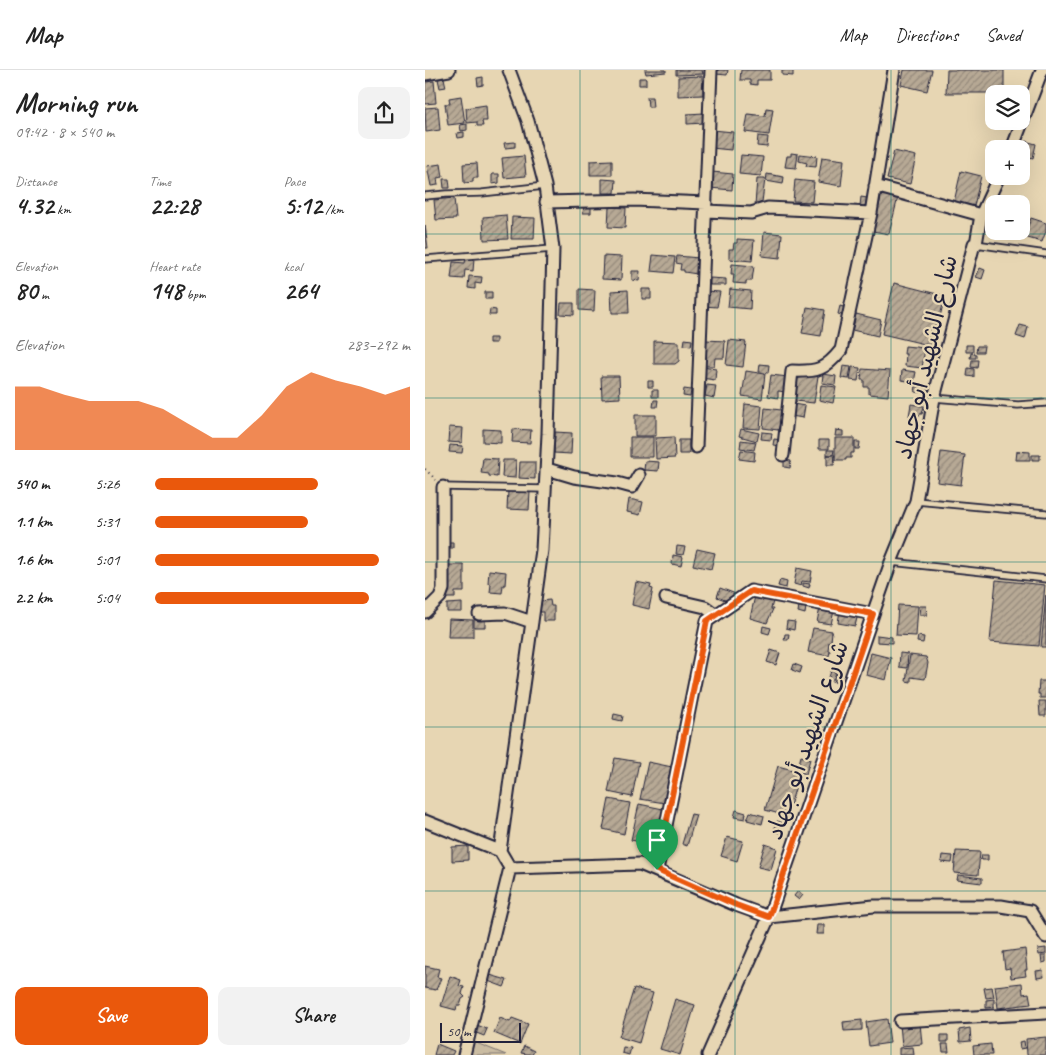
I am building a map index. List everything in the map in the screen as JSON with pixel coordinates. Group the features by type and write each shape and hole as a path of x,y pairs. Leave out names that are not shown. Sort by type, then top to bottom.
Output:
{"street":[{"path":"425,74 449,70"},
{"path":"500,851 542,550 547,469 553,249 545,186 527,121 509,70"},
{"path":"696,447 711,70"},
{"path":"783,455 792,371 810,372 829,364 841,350 871,213 895,70"},
{"path":"1015,140 1042,70"},
{"name":"شارع الشهيد أبو جهاد","path":"708,1055 769,917 891,562 916,501 934,398 974,244 976,244 981,216 995,185"},
{"path":"875,186 981,216"},
{"path":"546,202 634,200 751,213 768,208 871,213"},
{"path":"547,469 574,477 632,487 639,475"},
{"path":"425,612 440,597 443,589 443,487"},
{"path":"657,870 707,621 751,591 873,614"},
{"path":"666,598 705,607 716,615"},
{"path":"479,614 505,613 532,622"},
{"path":"425,821 500,851 510,868 463,1055"},
{"path":"510,868 640,864 769,917 874,906 1001,906 1030,911 1046,937"},
{"path":"900,1021 1046,1014"}],"lane":[{"path":"425,196 482,194 545,186"},
{"path":"976,244 1046,254"},
{"path":"425,259 553,249"},
{"path":"934,398 1018,405 1046,403"},
{"path":"443,487 546,488"},
{"path":"916,501 1046,513"},
{"path":"891,562 1046,579"}],"path":[{"path":"425,469 443,487"}],"shaded area":[{"path":"474,1042 506,1055 470,1055"}],"building":[{"path":"645,70 666,70 666,72 646,74"},
{"path":"676,70 702,70 703,74 676,75"},
{"path":"716,70 728,70 727,75 716,74"},
{"path":"741,70 770,70 770,80 757,80 757,85 750,84 750,80 740,80"},
{"path":"782,70 793,70 793,76 782,75"},
{"path":"904,70 932,70 927,91 901,85"},
{"path":"947,70 1004,70 1004,85 985,85 985,93 946,93"},
{"path":"702,76 703,95 678,96 678,77"},
{"path":"483,77 483,85 478,86 477,78"},
{"path":"444,78 446,87 440,88 438,79"},
{"path":"639,78 646,78 646,85 639,85"},
{"path":"434,81 436,103 425,104 425,82"},
{"path":"461,96 465,123 448,125 445,104 450,104 449,98"},
{"path":"647,97 652,97 653,107 648,107"},
{"path":"486,105 487,121 482,121 483,126 477,126 477,122 467,123 466,108"},
{"path":"438,107 440,130 426,132 425,108"},
{"path":"766,108 773,109 769,135 745,132 748,114 765,116"},
{"path":"704,113 704,123 687,124 687,114"},
{"path":"467,124 467,130 461,131 460,125"},
{"path":"713,130 733,132 731,150 711,148"},
{"path":"464,132 464,137 458,138 457,133"},
{"path":"758,136 768,137 767,147 757,146"},
{"path":"515,142 515,147 505,148 504,143"},
{"path":"1030,142 1036,144 1033,158 1030,157"},
{"path":"894,151 916,156 910,184 887,179"},
{"path":"791,153 798,154 796,168 785,167 787,156 791,156"},
{"path":"800,154 817,156 816,167 806,166 807,163 799,161"},
{"path":"741,155 763,157 761,176 739,174"},
{"path":"524,156 526,176 504,178 502,158"},
{"path":"822,157 844,160 841,186 818,182"},
{"path":"612,160 612,175 590,175 590,161"},
{"path":"477,163 478,178 473,178 473,182 464,183 463,164"},
{"path":"441,164 443,177 437,178 438,185 431,186 427,166"},
{"path":"961,171 981,176 974,206 954,202"},
{"path":"712,172 733,174 732,190 710,188"},
{"path":"492,174 499,174 499,183 492,184"},
{"path":"767,174 784,177 783,184 766,181"},
{"path":"443,179 449,179 450,188 444,188"},
{"path":"602,179 616,180 615,193 602,193"},
{"path":"757,179 765,179 762,202 755,205"},
{"path":"795,180 814,182 812,202 793,201"},
{"path":"882,193 898,197 889,234 873,231"},
{"path":"861,197 867,198 865,207 860,206"},
{"path":"454,198 456,219 436,220 434,200"},
{"path":"584,205 591,206 591,213 583,213"},
{"path":"609,207 626,208 625,228 608,227"},
{"path":"506,215 508,239 484,240 483,217"},
{"path":"512,217 535,218 534,239 511,239"},
{"path":"1031,218 1046,223 1046,231 1042,242 1030,239"},
{"path":"425,225 428,248 425,248"},
{"path":"764,232 782,234 780,258 762,256"},
{"path":"737,239 754,240 752,261 729,259 729,249 733,249"},
{"path":"653,255 675,257 673,273 651,271"},
{"path":"603,256 622,257 621,280 602,279"},
{"path":"677,256 699,258 697,274 680,270 681,264 676,263"},
{"path":"466,257 474,258 473,271 465,270 464,279 451,278 453,262 465,263"},
{"path":"732,264 754,266 752,281 746,281 746,284 733,283 734,274 731,274"},
{"path":"980,268 985,270 982,279 976,277"},
{"path":"632,271 640,271 639,281 632,280"},
{"path":"469,276 482,277 481,284 475,283 475,289 468,288"},
{"path":"710,278 726,279 726,285 710,285"},
{"path":"894,283 945,296 933,346 882,334"},
{"path":"579,289 595,290 594,311 579,310"},
{"path":"642,289 651,289 651,299 642,299"},
{"path":"730,289 751,291 750,309 728,307"},
{"path":"628,290 629,313 612,313 611,291"},
{"path":"705,291 720,292 717,307 704,306"},
{"path":"485,292 492,292 492,299 485,299"},
{"path":"561,303 574,303 574,315 560,314"},
{"path":"840,306 847,308 845,316 838,314"},
{"path":"807,307 825,310 821,336 802,333"},
{"path":"490,309 496,310 496,315 489,315"},
{"path":"856,314 881,320 878,336 852,330"},
{"path":"1020,325 1028,327 1025,339 1016,336"},
{"path":"489,338 496,338 496,343 489,343"},
{"path":"685,339 692,340 691,346 684,345"},
{"path":"706,340 725,341 724,358 715,358 714,366 704,366"},
{"path":"729,340 746,342 743,367 726,365"},
{"path":"654,341 679,342 679,361 675,364 654,364"},
{"path":"966,345 973,345 973,352 966,352"},
{"path":"905,346 925,348 922,368 905,366"},
{"path":"977,346 984,346 983,352 976,352"},
{"path":"971,353 976,354 976,358 970,358"},
{"path":"972,360 978,360 977,368 971,367"},
{"path":"760,364 769,365 768,373 759,372"},
{"path":"843,366 851,367 849,379 841,378"},
{"path":"702,367 716,369 715,380 701,378"},
{"path":"852,367 860,368 858,381 850,380"},
{"path":"968,368 974,369 974,377 967,376"},
{"path":"862,369 890,371 888,396 869,394 869,387 864,387 864,380 861,380"},
{"path":"902,370 916,372 914,382 901,380"},
{"path":"746,371 765,374 762,399 742,396"},
{"path":"798,374 818,376 814,403 795,401"},
{"path":"823,374 836,376 835,385 822,383"},
{"path":"771,375 788,377 786,392 778,391 778,398 768,396"},
{"path":"601,376 619,376 620,398 602,399"},
{"path":"648,381 653,381 653,387 648,387"},
{"path":"707,385 716,386 714,398 705,396"},
{"path":"821,385 836,387 833,403 819,400"},
{"path":"916,386 928,388 928,393 915,392"},
{"path":"684,389 691,390 690,397 683,396"},
{"path":"652,390 658,390 658,397 652,397"},
{"path":"654,400 658,400 657,407 653,407"},
{"path":"745,404 762,406 760,429 743,428"},
{"path":"793,404 805,406 803,418 791,416"},
{"path":"911,404 924,406 919,417 909,416"},
{"path":"765,408 781,410 780,417 782,417 778,430 763,428"},
{"path":"635,415 656,415 656,436 635,436"},
{"path":"449,427 463,428 462,443 448,442"},
{"path":"483,429 501,430 501,443 483,442"},
{"path":"513,429 531,430 530,443 512,442"},
{"path":"741,429 759,433 757,441 739,436"},
{"path":"836,430 843,431 843,436 835,436"},
{"path":"555,432 572,433 571,454 554,453"},
{"path":"762,432 772,433 771,440 761,439"},
{"path":"630,437 653,437 653,457 630,457"},
{"path":"674,437 675,458 656,459 655,438"},
{"path":"835,438 854,438 854,453 851,453 851,458 835,460"},
{"path":"774,439 782,440 781,446 773,445"},
{"path":"679,440 689,440 689,454 679,454"},
{"path":"741,440 756,442 754,450 740,448"},
{"path":"819,440 829,440 829,449 819,449"},
{"path":"855,442 860,442 859,449 855,449"},
{"path":"450,445 463,446 462,453 449,452"},
{"path":"741,450 755,452 754,461 739,459"},
{"path":"827,450 834,450 833,455 827,455"},
{"path":"1017,451 1030,452 1030,460 1016,460"},
{"path":"941,452 965,455 961,485 937,482"},
{"path":"827,455 835,455 834,465 827,465"},
{"path":"1032,455 1040,455 1040,460 1032,460"},
{"path":"483,458 498,459 497,477 481,473"},
{"path":"503,460 516,460 515,478 502,477"},
{"path":"784,460 791,461 790,468 784,467"},
{"path":"645,461 659,462 658,471 644,470"},
{"path":"520,462 535,462 535,479 519,478"},
{"path":"508,491 530,492 529,510 507,509"},
{"path":"629,499 643,502 640,515 627,512"},
{"path":"446,542 453,542 453,548 446,548"},
{"path":"677,546 685,547 683,555 676,554"},
{"path":"697,549 715,553 711,569 693,565"},
{"path":"673,555 683,557 681,566 672,564"},
{"path":"447,565 464,565 464,592 455,592 455,598 446,598"},
{"path":"797,568 812,571 810,582 802,581 801,586 794,584"},
{"path":"489,570 506,572 502,593 490,592 491,584 488,583"},
{"path":"780,580 787,582 786,588 778,586"},
{"path":"996,580 1045,585 1039,646 990,642"},
{"path":"636,582 651,585 650,588 653,589 649,609 632,605"},
{"path":"803,583 810,584 809,588 803,586"},
{"path":"720,588 736,594 733,603 717,597"},
{"path":"1046,595 1046,647 1041,647"},
{"path":"755,596 773,601 771,609 773,609 767,623 750,618"},
{"path":"550,600 551,606 554,606 554,621 543,621 543,612 539,612 539,601"},
{"path":"462,603 462,612 447,612 447,604"},
{"path":"898,605 918,606 916,636 896,635"},
{"path":"799,606 806,607 805,614 798,612"},
{"path":"919,606 926,606 927,615 920,615"},
{"path":"820,608 834,611 831,624 817,622"},
{"path":"840,610 858,614 855,626 838,623"},
{"path":"474,618 485,618 485,627 474,627"},
{"path":"449,619 473,620 473,637 448,637"},
{"path":"787,621 795,622 794,630 786,628"},
{"path":"763,626 771,628 769,634 762,632"},
{"path":"813,628 832,631 828,650 830,651 829,656 808,652"},
{"path":"785,634 789,634 788,640 784,640"},
{"path":"877,635 892,637 892,643 877,642"},
{"path":"918,636 924,637 923,643 917,642"},
{"path":"771,650 780,653 776,665 767,662"},
{"path":"871,653 891,658 886,680 866,675"},
{"path":"900,653 908,654 907,668 899,667"},
{"path":"910,655 926,657 928,663 925,679 911,677 911,682 906,681"},
{"path":"794,664 802,667 800,673 792,670"},
{"path":"831,671 836,673 832,682 828,680"},
{"path":"837,673 842,674 839,683 834,682"},
{"path":"1039,681 1046,681 1046,698 1040,698 1040,694 1038,694"},
{"path":"1039,701 1046,701 1046,716 1040,716"},
{"path":"614,714 623,716 622,721 613,719"},
{"path":"801,756 810,759 806,774 797,771"},
{"path":"615,758 639,762 632,797 608,792"},
{"path":"648,762 672,767 665,803 640,799"},
{"path":"778,766 800,772 787,816 765,810"},
{"path":"609,799 630,803 624,834 603,829"},
{"path":"639,804 663,809 655,845 631,840"},
{"path":"736,810 746,813 745,819 734,817"},
{"path":"750,812 764,816 762,824 747,820"},
{"path":"691,814 696,815 687,846 682,844"},
{"path":"777,821 784,823 781,833 774,831"},
{"path":"727,837 743,841 737,861 721,856"},
{"path":"765,844 777,848 771,870 758,867"},
{"path":"468,846 468,860 452,861 452,847"},
{"path":"956,851 980,852 978,875 954,873"},
{"path":"942,855 953,856 952,863 941,862"},
{"path":"982,855 988,855 988,860 981,860"},
{"path":"958,875 982,878 982,883 957,880"},
{"path":"798,891 803,895 799,900 794,896"},
{"path":"817,925 824,925 824,934 816,934"},
{"path":"1046,948 1046,954 1039,955 1038,949"},
{"path":"1025,949 1026,976 1011,978 1010,968 1005,969 1003,952"},
{"path":"1041,956 1046,956 1046,962 1042,963"},
{"path":"425,966 439,969 437,977 441,978 436,990 425,988"},
{"path":"1043,970 1044,977 1037,978 1036,971"},
{"path":"490,975 507,980 504,987 488,981"},
{"path":"450,976 461,980 459,986 464,987 462,994 465,997 456,1010 441,1006"},
{"path":"1022,983 1023,994 1029,993 1031,1004 998,1008 995,986"},
{"path":"992,987 994,997 986,998 984,988"},
{"path":"634,988 653,993 639,1043 619,1037"},
{"path":"675,999 695,1005 680,1055 660,1049"},
{"path":"994,999 994,1007 986,1008 986,1000"},
{"path":"500,1018 510,1022 512,1018 528,1024 520,1044 494,1033"},
{"path":"887,1019 890,1043 869,1046 866,1022"},
{"path":"862,1020 862,1030 844,1031 843,1022"},
{"path":"920,1023 922,1044 902,1046 900,1024"},
{"path":"477,1025 487,1029 484,1036 474,1032"},
{"path":"970,1028 971,1041 960,1042 959,1030"},
{"path":"941,1035 948,1035 948,1042 941,1042"},
{"path":"1046,1037 1046,1055 1027,1055 1026,1039"},
{"path":"1024,1041 1025,1048 1020,1049 1019,1042"},
{"path":"437,1044 454,1051 452,1055 434,1055"},
{"path":"942,1044 948,1044 949,1052 943,1052"},
{"path":"991,1044 992,1055 974,1055 973,1046"},
{"path":"524,1046 534,1051 532,1055 521,1053"},
{"path":"623,1047 631,1048 629,1055 622,1053"},
{"path":"913,1047 914,1055 899,1055 899,1048"}],"route":[{"path":"751,591 873,614 769,917 736,905 657,870 707,621 751,591"}]}
